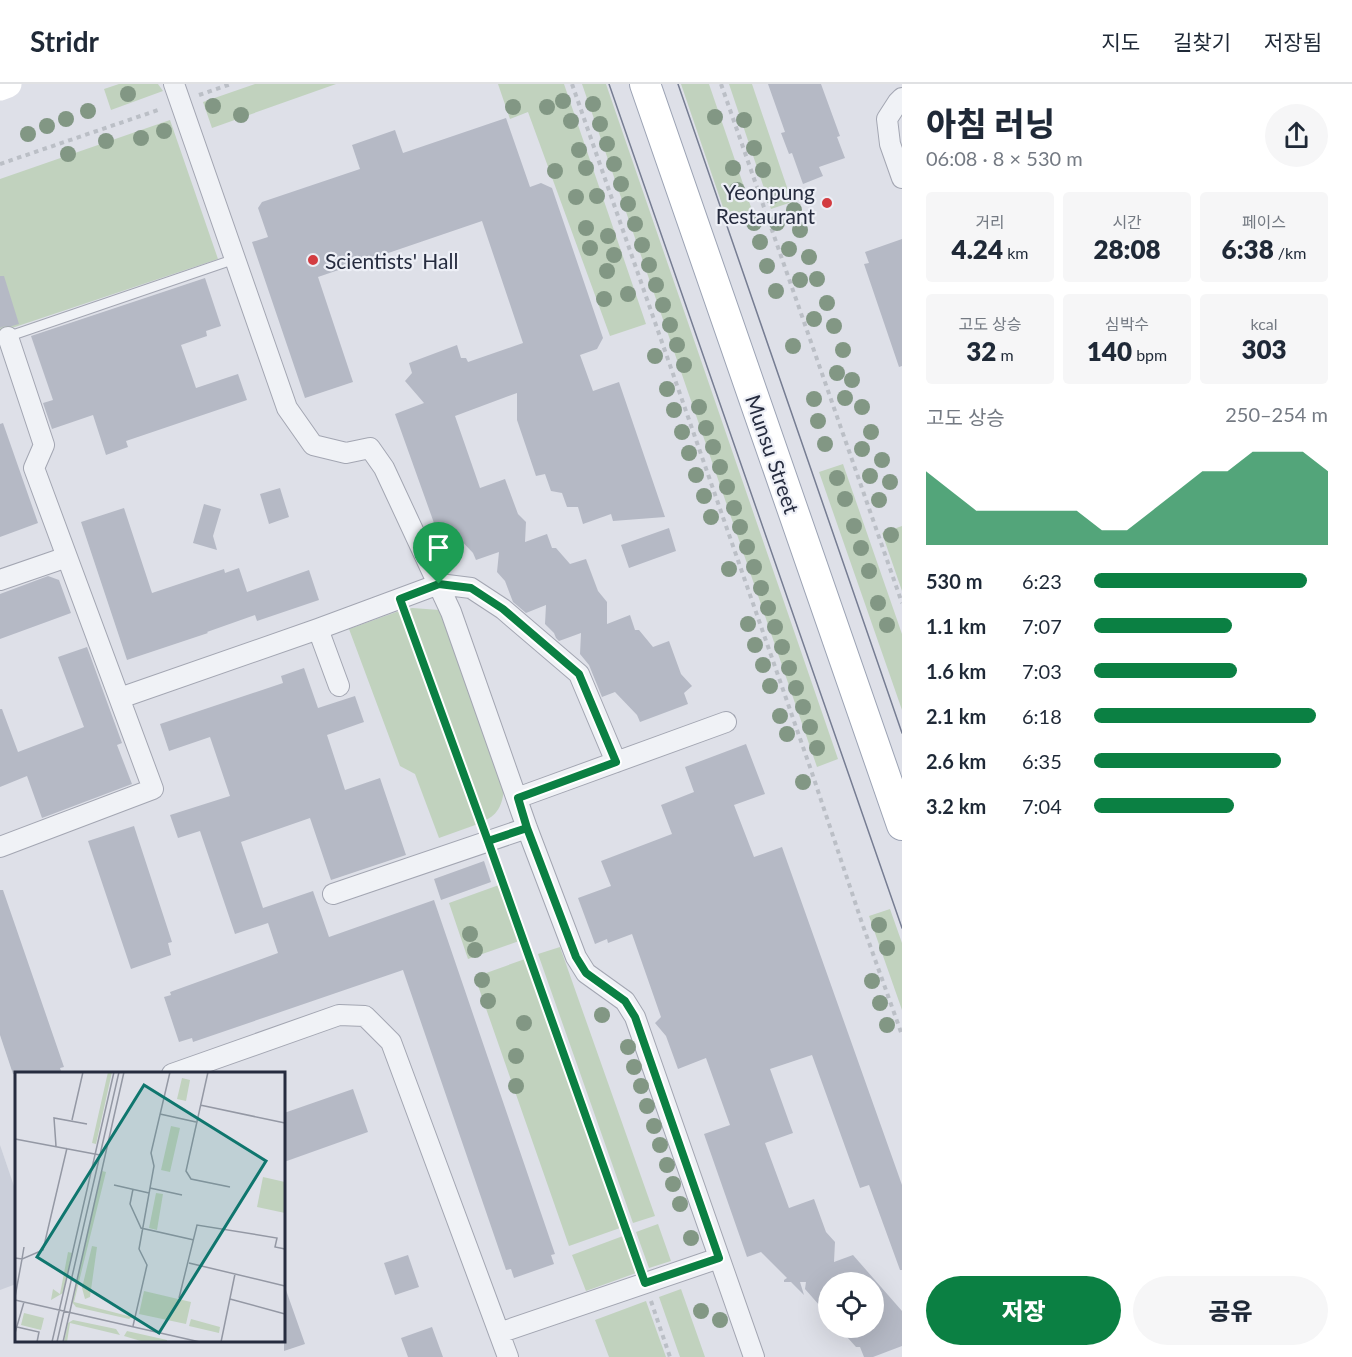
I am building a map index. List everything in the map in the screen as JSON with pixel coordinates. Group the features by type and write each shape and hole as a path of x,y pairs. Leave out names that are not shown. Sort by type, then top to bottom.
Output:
{"main road":[{"path":"0,87 8,84"},
{"name":"Munsu Street","path":"645,84 902,825"}],"street":[{"path":"177,93 287,408 313,445 345,453 370,448 384,468 439,584 576,957 586,973 625,1001 635,1017 754,1357"},
{"path":"902,98 887,119 890,144 902,178"},
{"path":"0,847 153,789 34,468 44,445 4,338"},
{"path":"0,580 67,557"},
{"path":"120,698 439,584 471,588 503,609 579,674 616,762"},
{"path":"318,629 339,686"},
{"path":"518,798 726,722"},
{"path":"333,894 527,828"},
{"path":"178,1072 339,1015 365,1016 391,1042 508,1357"},
{"path":"499,1333 719,1258"}],"lane":[{"path":"4,338 235,259"}],"path":[{"path":"0,164 177,93 231,84"},
{"path":"572,84 902,1035"},
{"path":"721,84 902,603"},
{"path":"400,599 670,1357"}],"shaded area":[{"path":"0,1145 15,1189 15,1284 0,1290"}],"green space":[{"path":"119,84 158,84 163,91 111,110 104,89"},
{"path":"255,84 336,84 212,128 203,102"},
{"path":"498,84 564,84 646,324 610,336 528,112 510,119"},
{"path":"582,84 606,84 838,759 817,767"},
{"path":"681,84 709,84 753,213 728,222"},
{"path":"729,84 752,84 792,202 771,209"},
{"path":"170,120 218,259 0,332 0,179"},
{"path":"843,464 902,634 902,710 819,472"},
{"path":"902,526 902,591 882,533"},
{"path":"409,609 440,610 504,783 501,804 486,820"},
{"path":"399,611 478,824 439,838 415,774 400,766 349,629"},
{"path":"499,885 519,941 468,959 449,903"},
{"path":"890,909 902,943 902,1010 869,916"},
{"path":"560,947 655,1216 633,1223 538,954"},
{"path":"525,959 620,1228 569,1246 475,977"},
{"path":"658,1224 671,1261 649,1268 636,1232"},
{"path":"623,1236 636,1273 586,1291 572,1255"},
{"path":"681,1289 705,1357 680,1357 659,1297"},
{"path":"646,1301 666,1357 609,1357 595,1320"}],"building":[{"path":"768,84 821,84 840,136 837,137 845,158 819,167 823,176 803,184 792,153 789,154 781,133 785,132"},
{"path":"506,118 530,187 541,183 552,188 603,338 597,349 580,355 593,391 619,382 665,517 613,521 611,514 583,524 578,507 567,507 562,493 551,491 545,474 536,476 517,420 517,393 455,416 480,488 505,479 518,514 526,522 525,542 547,534 552,548 556,548 570,564 586,559 598,591 607,602 607,624 630,615 635,630 639,630 653,647 669,641 681,674 692,686 684,693 688,704 640,722 637,715 615,692 602,697 589,665 580,654 581,633 559,641 545,624 546,605 526,613 513,602 505,581 497,572 499,552 476,560 473,553 453,532 439,537 395,414 424,403 405,381 412,373 409,363 457,345 461,358 466,358 468,362 523,343 482,221 318,277 353,382 305,398 252,242 268,237 258,208 262,202 360,169 352,145 395,130 403,153"},
{"path":"902,239 902,366 899,367 864,264 869,263 865,252"},
{"path":"0,276 4,276 19,324 0,328"},
{"path":"205,278 221,326 206,331 207,336 181,345 196,388 238,374 247,400 126,441 128,447 106,455 93,415 52,429 43,403 53,400 31,336"},
{"path":"3,423 38,523 0,537 0,424"},
{"path":"280,488 289,517 269,524 260,494"},
{"path":"204,504 221,509 213,536 217,550 193,543"},
{"path":"124,508 152,593 224,569 225,573 239,568 247,592 309,570 319,600 257,621 255,615 127,660 81,522"},
{"path":"669,528 676,551 629,568 621,545"},
{"path":"48,576 59,580 71,613 0,639 0,594"},
{"path":"87,647 122,743 117,745 132,784 42,818 27,776 0,787 0,709 2,709 18,752 84,727 58,657"},
{"path":"304,668 318,708 355,696 364,722 327,735 345,790 380,778 406,855 331,880 310,818 241,842 263,908 313,891 329,937 434,900 555,1254 551,1255 554,1264 514,1278 511,1269 506,1270 403,970 193,1042 192,1038 179,1042 164,997 171,995 170,992 278,953 268,923 235,934 200,831 178,838 170,815 230,796 210,737 169,751 160,724 283,683 281,676"},
{"path":"746,744 765,794 734,805 754,857 782,847 902,1185 902,1270 900,1270 869,1185 860,1188 812,1055 770,1069 793,1133 765,1143 789,1208 814,1199 826,1232 835,1242 834,1262 853,1255 868,1272 818,1272 818,1304 805,1289 806,1282 800,1282 804,1295 791,1282 784,1282 787,1278 761,1252 747,1257 704,1134 730,1125 706,1058 678,1069 666,1036 655,1023 661,1017 632,934 608,943 607,939 595,944 578,898 611,886 601,861 672,834 661,805 694,792 685,767"},
{"path":"134,826 172,942 168,943 171,955 131,969 88,841"},
{"path":"484,861 491,882 441,900 434,879"},
{"path":"0,890 3,890 64,1067 60,1068 61,1072 15,1072 13,1074 0,1035"},
{"path":"353,1089 368,1132 285,1162 285,1113"},
{"path":"408,1255 419,1287 395,1295 384,1263"},
{"path":"285,1290 286,1290 305,1344 284,1351"},
{"path":"884,1290 902,1311 902,1346 873,1357 864,1357 860,1347 856,1347 848,1338 884,1338"},
{"path":"432,1327 443,1357 408,1357 401,1338"}],"tram line":[{"path":"609,84 902,928"},
{"path":"678,84 902,733"}],"place":[{"name":"Yeonpung Restaurant","path":"827,203"},
{"name":"Scientists' Hall","path":"313,260"}],"route":[{"path":"439,584 400,599 488,841 527,828 576,957 586,973 625,1001 635,1017 719,1258 645,1283 488,841 527,828 518,798 616,762 579,674 503,609 471,588 439,584"}]}
